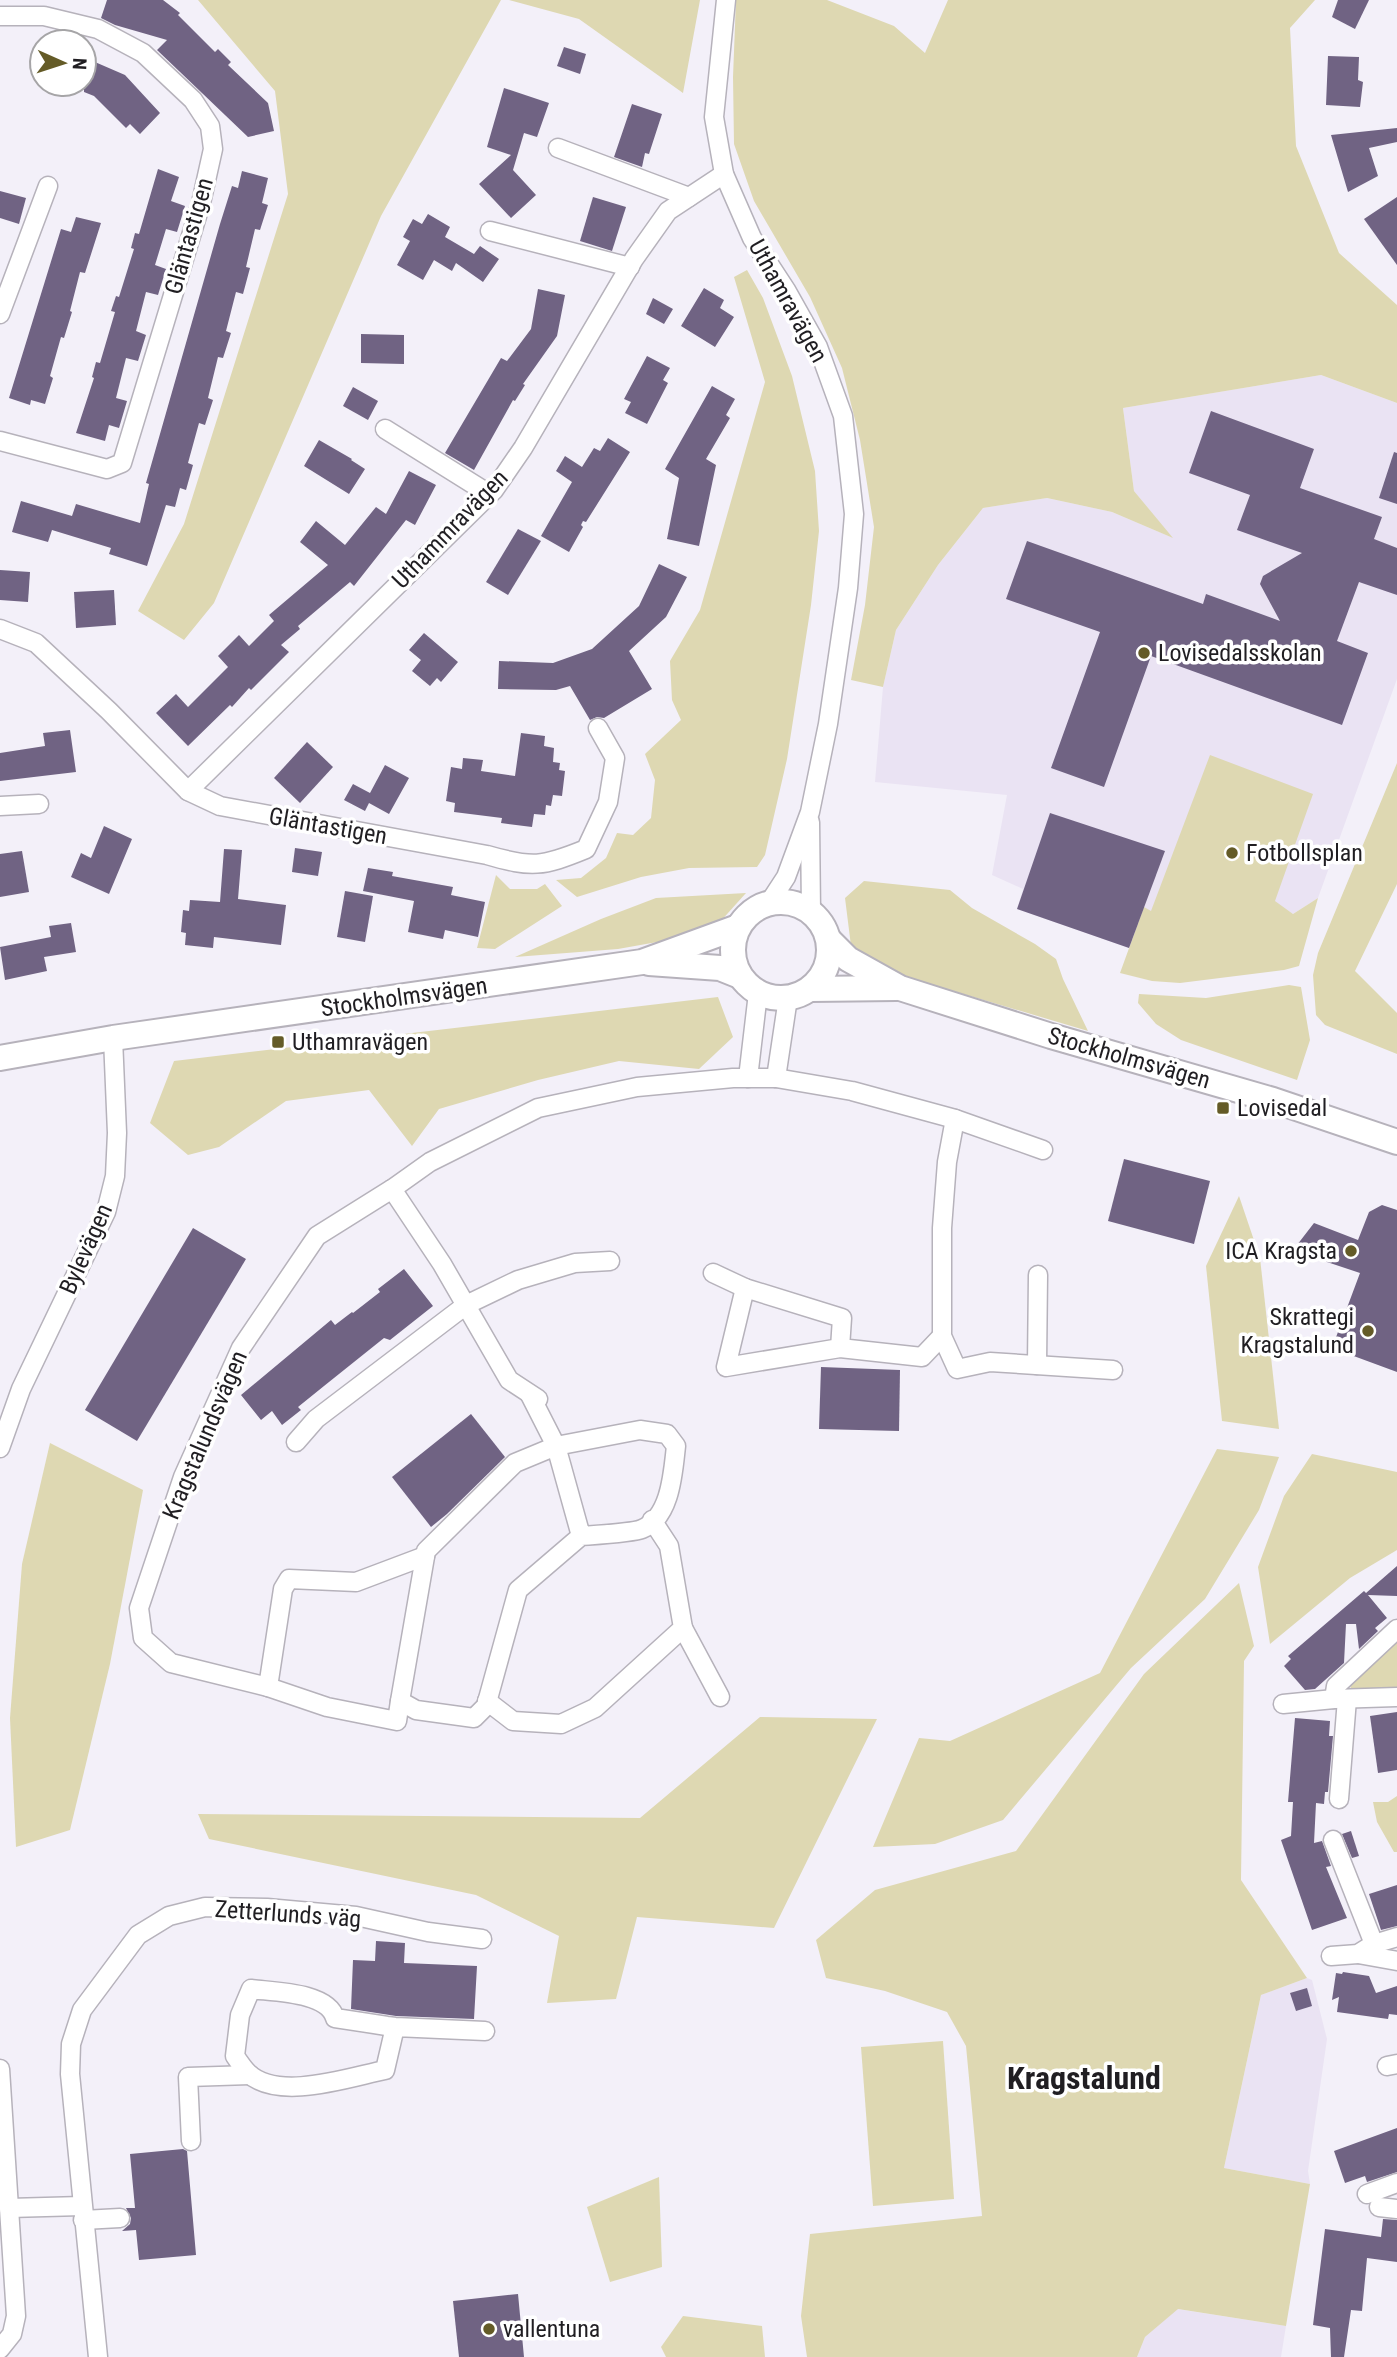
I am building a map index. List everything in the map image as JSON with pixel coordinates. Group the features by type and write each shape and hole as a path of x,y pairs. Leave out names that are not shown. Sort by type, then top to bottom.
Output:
{"main road":[{"path":"786,901 811,912 823,925 828,940 827,967 800,993 773,999 758,993 740,976 734,962 733,945 738,927 748,914 769,903 786,901"},
{"name":"Stockholmsvägen","path":"0,1058 113,1038 642,962 738,927"},
{"name":"Stockholmsvägen","path":"828,940 848,960 900,988 1051,1036 1273,1100 1397,1142"},
{"name":"Stockholmsvägen","path":"642,962 720,968 740,976"},
{"name":"Stockholmsvägen","path":"800,993 900,988"}],"street":[{"name":"Uthamravägen","path":"726,0 715,117 724,174 752,238 786,290 818,347 843,416 854,514 848,588 828,724 810,812 786,877 769,903"},
{"name":"Gläntastigen","path":"0,16 44,16 98,29 143,53 193,100 210,125 213,149 201,203 122,463 107,469 0,441"},
{"path":"558,148 689,197"},
{"name":"Uthammravägen","path":"188,791 489,495 523,448 630,267 668,211 724,174"},
{"path":"0,314 48,186"},
{"path":"490,231 630,267"},
{"path":"386,429 489,495"},
{"name":"Gläntastigen","path":"0,629 36,643 109,711 188,791 220,806 487,855 520,864 552,863 586,849 608,802 615,758 598,728"},
{"path":"0,806 39,804"},
{"name":"Uthamravägen","path":"810,812 811,912"},
{"path":"748,1078 758,993"},
{"path":"776,1078 800,993"},
{"name":"Bylevägen","path":"0,1448 21,1390 106,1212 115,1176 117,1133 113,1038"},
{"name":"Kragstalundsvägen","path":"400,1701 397,1721 327,1707 268,1687 171,1663 143,1638 139,1608 183,1477 241,1348 317,1236 392,1189 429,1162 538,1108 637,1087 776,1078 852,1091 955,1119 1043,1150"},
{"path":"955,1119 947,1161 942,1228 942,1336 957,1369 990,1362 1113,1370"},
{"path":"392,1189 442,1264 509,1380 536,1398 556,1446 582,1536"},
{"path":"296,1442 316,1419 466,1305 518,1280 575,1263 610,1261"},
{"path":"713,1273 745,1288 842,1318 841,1348"},
{"path":"1037,1365 1038,1275"},
{"path":"745,1288 726,1367 841,1348 922,1357 942,1336"},
{"path":"640,1430 667,1434 676,1446 671,1480 660,1513 642,1529 582,1536 518,1590 486,1706 474,1718 416,1710 400,1701 426,1551 515,1463 556,1446 640,1430"},
{"path":"652,1520 669,1546 683,1628 720,1697"},
{"path":"268,1687 283,1589 289,1579 356,1582 425,1556"},
{"path":"487,1701 513,1721 561,1724 595,1708 683,1628"},
{"path":"1339,1799 1341,1699 1336,1686 1397,1629"},
{"path":"1283,1704 1397,1697"},
{"path":"1333,1840 1374,1944"},
{"name":"Zetterlunds väg","path":"98,2357 69,2074 71,2044 82,2010 138,1935 169,1916 205,1908 267,1908 356,1916 428,1932 482,1939"},
{"path":"1358,1954 1374,1944 1397,1937"},
{"path":"1331,1956 1358,1954 1397,1961"},
{"path":"250,2075 235,2056 240,2015 251,1989 319,1999 333,2011 335,2018 395,2026 485,2031"},
{"path":"191,2141 188,2077 250,2075 276,2086 313,2087 386,2070 395,2026"},
{"path":"0,2069 16,2316 12,2334 0,2349"},
{"path":"1381,2204 1397,2183"},
{"path":"9,2208 120,2218"}],"shaded area":[{"path":"198,0 501,0 381,216 214,603 184,640 138,611 184,524 288,194 275,91"},
{"path":"509,0 700,0 683,93 579,19"},
{"path":"736,0 827,0 894,26 925,53 948,0 1315,0 1290,28 1296,146 1339,253 1397,305 1397,403 1321,375 1123,408 1134,491 1173,538 1112,512 1047,498 983,508 938,565 896,630 883,687 851,680 865,605 874,527 860,440 842,368 810,297 754,201 734,144"},
{"path":"747,270 763,298 792,376 815,471 819,531 811,605 787,759 765,855 757,867 689,868 641,877 577,897 556,880 581,878 606,858 617,833 633,835 651,818 655,780 645,754 681,720 672,700 670,661 700,610 765,382 734,277"},
{"name":"Lovisedalsskolan","path":"1321,375 1397,403 1397,679 1318,898 1293,914 1275,902 1257,952 1156,915 1145,908 1129,948 1017,909 1023,889 992,875 1007,795 875,782 883,687 896,630 938,565 983,508 1047,498 1112,512 1171,537 1134,491 1123,408"},
{"name":"Fotbollsplan","path":"1210,755 1313,794 1275,901 1293,914 1318,898 1299,966 1180,983 1152,981 1120,973 1144,907 1151,911"},
{"path":"1397,763 1397,884 1355,971 1397,1013 1397,1054 1325,1025 1316,1015 1313,975 1318,953"},
{"path":"496,875 510,889 537,889 545,884 562,906 495,949 477,948"},
{"path":"864,881 950,890 972,908 1035,944 1056,959 1088,1031 866,965 852,954 845,898"},
{"path":"746,893 719,923 702,934 618,949 515,957 656,898"},
{"path":"1289,985 1301,987 1310,1040 1297,1080 1181,1040 1156,1024 1138,1003 1139,994 1206,998"},
{"path":"718,997 733,1037 699,1069 619,1061 538,1080 439,1109 412,1146 369,1090 286,1101 219,1147 188,1155 150,1123 174,1061"},
{"path":"1239,1196 1260,1258 1279,1429 1222,1421 1206,1266"},
{"path":"50,1443 143,1490 110,1664 70,1830 16,1847 10,1718 22,1564"},
{"path":"1217,1449 1279,1457 1259,1510 1205,1599 1131,1668 1003,1820 935,1844 873,1847 919,1738 950,1741 1100,1673"},
{"path":"1312,1454 1397,1472 1397,1550 1350,1578 1270,1644 1258,1567 1284,1496"},
{"path":"1239,1583 1254,1646 1244,1661 1241,1880 1307,1978 1261,1995 1224,2168 1310,2184 1286,2326 1178,2309 1145,2337 1137,2357 807,2357 801,2316 810,2234 982,2216 966,2046 947,2012 885,1991 826,1978 816,1940 875,1890 1016,1851 1144,1674"},
{"path":"1397,1636 1397,1694 1351,1691 1350,1681"},
{"path":"760,1717 877,1719 774,1928 637,1917 616,1999 547,2003 559,1936 476,1895 209,1839 198,1814 640,1818"},
{"path":"1397,1796 1397,1852 1394,1852 1377,1822 1373,1802 1388,1802"},
{"path":"1307,1978 1312,1980 1327,2039 1308,2171 1310,2184 1224,2168 1261,1995"},
{"path":"943,2041 954,2199 873,2206 861,2047"},
{"path":"659,2177 662,2267 610,2282 587,2207"},
{"path":"1177,2309 1286,2326 1281,2357 1137,2357 1145,2337"},
{"path":"683,2316 762,2326 765,2357 666,2357 661,2347"}],"building":[{"path":"107,0 163,0 180,13 178,15 215,52 218,49 231,62 228,65 268,103 274,131 248,137 157,50 167,40 115,25 101,18"},
{"path":"1338,0 1369,0 1355,29 1332,17"},
{"path":"564,47 586,54 580,74 557,66"},
{"path":"1328,56 1359,57 1358,80 1363,82 1360,107 1326,105"},
{"path":"98,63 125,75 160,113 140,134 130,124 126,128 96,98"},
{"path":"504,88 549,103 537,137 524,133 513,170 536,195 511,218 479,184 511,155 487,147"},
{"path":"632,104 662,114 649,154 645,153 642,167 614,157"},
{"path":"1397,128 1397,142 1369,148 1378,176 1348,192 1331,135"},
{"path":"158,169 179,177 171,201 185,206 177,232 166,229 155,265 166,269 158,295 146,292 136,331 146,335 138,361 126,358 116,398 127,401 119,428 109,425 105,441 76,433 94,378 92,377 96,362 100,363 115,312 111,311 116,296 119,297 134,249 131,248 135,233 139,234"},
{"path":"242,171 268,178 262,203 268,205 260,230 255,229 246,267 250,268 243,294 236,292 226,331 231,333 223,358 218,357 208,398 213,400 205,425 199,423 188,463 193,465 186,490 180,488 175,507 166,505 147,566 109,554 111,548 52,530 48,542 12,532 21,501 72,516 76,504 140,523 149,484 146,483 220,224 232,186 238,188"},
{"path":"0,191 26,198 19,224 0,218"},
{"path":"593,197 626,207 612,251 580,241"},
{"path":"1397,197 1397,265 1364,219"},
{"path":"428,214 450,227 445,237 474,254 480,246 499,259 483,282 456,263 452,271 434,260 423,280 397,265 410,241 403,237 413,219 422,224"},
{"path":"76,217 101,223 85,273 80,272 70,311 72,312 64,338 61,337 45,404 31,400 30,405 9,398 61,229 71,232"},
{"path":"704,288 724,300 720,308 734,317 715,347 681,326"},
{"path":"538,289 565,295 557,336 523,384 525,385 515,401 513,400 474,470 445,453 501,358 507,361 531,329"},
{"path":"653,298 673,309 664,324 646,314"},
{"path":"361,334 404,335 404,364 361,363"},
{"path":"647,356 670,368 663,380 668,383 647,424 625,413 631,402 624,399"},
{"path":"712,386 735,399 726,415 730,418 706,459 716,465 699,546 667,539 679,478 665,469"},
{"path":"353,387 378,401 368,420 343,406"},
{"path":"1211,411 1314,449 1300,488 1382,517 1374,539 1397,548 1397,595 1359,582 1337,641 1368,653 1342,725 1151,656 1104,787 1051,768 1100,632 1006,599 1027,541 1203,604 1206,594 1280,621 1260,584 1263,576 1302,553 1237,530 1250,495 1189,473"},
{"path":"608,438 630,452 586,522 583,521 583,527 569,552 541,536 572,482 556,471 565,456 582,467 594,448 600,451"},
{"path":"319,440 365,469 349,494 304,466"},
{"path":"1394,452 1397,453 1397,504 1379,498"},
{"path":"409,471 436,485 415,525 406,520 354,586 350,582 298,626 300,629 281,645 289,652 188,746 156,713 176,694 188,707 228,667 218,656 239,635 249,646 274,621 269,615 328,565 300,542 316,521 345,545 376,507 386,514"},
{"path":"518,529 541,541 508,595 486,582"},
{"path":"659,564 687,577 666,617 629,651 652,689 604,718 590,720 570,686 556,690 498,689 499,661 553,663 592,649 639,606"},
{"path":"0,570 30,572 28,602 0,600"},
{"path":"114,590 116,625 76,628 74,592"},
{"path":"424,633 458,662 441,682 437,678 430,686 412,671 421,660 409,650"},
{"path":"70,730 76,772 0,781 0,753 45,746 43,733"},
{"path":"521,733 545,736 544,746 554,748 553,762 560,763 559,770 565,771 562,796 553,795 551,806 546,805 545,815 534,814 532,827 501,823 502,818 454,812 455,803 446,801 451,767 462,769 463,758 483,760 481,771 515,776"},
{"path":"307,742 333,767 300,803 274,778"},
{"path":"385,765 409,778 389,814 369,803 365,811 344,800 353,784 370,793"},
{"path":"1050,813 1165,851 1129,948 1017,909"},
{"path":"104,826 132,839 109,894 71,877 81,853 91,858"},
{"path":"295,848 322,852 318,876 292,872"},
{"path":"224,849 242,850 238,899 286,905 281,945 214,937 213,948 185,945 186,933 181,932 183,910 189,911 190,900 220,902"},
{"path":"22,851 29,892 0,897 0,854"},
{"path":"368,868 393,872 392,876 453,887 451,895 485,902 478,937 445,930 443,939 408,932 414,901 363,891"},
{"path":"345,891 373,896 365,942 337,937"},
{"path":"71,923 76,952 44,957 47,971 5,980 0,947 51,937 49,926"},
{"path":"1124,1159 1210,1181 1194,1244 1108,1221"},
{"path":"1382,1205 1397,1210 1397,1372 1332,1348 1360,1273 1312,1257 1297,1245 1314,1223 1358,1240 1369,1212"},
{"path":"193,1228 246,1259 137,1441 85,1410"},
{"path":"404,1269 433,1306 390,1340 384,1338 298,1407 301,1410 282,1425 272,1411 261,1420 241,1395 331,1320 335,1325 353,1313"},
{"path":"821,1367 900,1370 899,1431 819,1429"},
{"path":"471,1414 505,1457 431,1527 392,1477"},
{"path":"1397,1566 1397,1596 1368,1595 1387,1618 1375,1628 1378,1631 1359,1649 1356,1624 1346,1624 1344,1663 1315,1689 1305,1690 1284,1666 1291,1659 1288,1656"},
{"path":"1397,1712 1397,1770 1378,1773 1370,1716"},
{"path":"1295,1718 1330,1721 1329,1736 1333,1736 1328,1792 1325,1792 1324,1804 1316,1803 1314,1843 1322,1841 1331,1866 1326,1867 1347,1918 1312,1930 1281,1840 1291,1836 1293,1802 1288,1802"},
{"path":"1351,1831 1359,1856 1352,1858 1342,1834"},
{"path":"1397,1885 1397,1926 1381,1930 1369,1894"},
{"path":"376,1941 405,1943 404,1963 477,1966 474,2019 396,2016 351,2009 353,1960 375,1961"},
{"path":"1336,1973 1369,1976 1376,1993 1397,1986 1397,2015 1389,2014 1388,2019 1337,2012 1339,1997 1332,2000"},
{"path":"1307,1988 1312,2006 1296,2011 1290,1993"},
{"path":"1397,2128 1397,2172 1367,2182 1365,2176 1345,2183 1334,2151"},
{"path":"183,2149 187,2151 196,2255 139,2260 136,2230 122,2231 130,2224 131,2218 126,2208 135,2208 130,2154"},
{"path":"1383,2219 1397,2220 1397,2262 1367,2258 1362,2311 1351,2310 1344,2357 1331,2357 1330,2328 1313,2325 1325,2229 1381,2237"},
{"name":"vallentuna","path":"518,2294 524,2357 459,2357 453,2301"}],"place":[{"name":"Lovisedalsskolan","path":"1144,653"},
{"name":"Fotbollsplan","path":"1232,853"},
{"name":"Uthamravägen","path":"278,1042"},
{"name":"Lovisedal","path":"1223,1108"},
{"name":"ICA Kragsta","path":"1351,1251"},
{"name":"Skrattegi Kragstalund","path":"1368,1331"},
{"name":"vallentuna","path":"489,2329"}],"district":[{"name":"Kragstalund","path":"1084,2078"}]}
